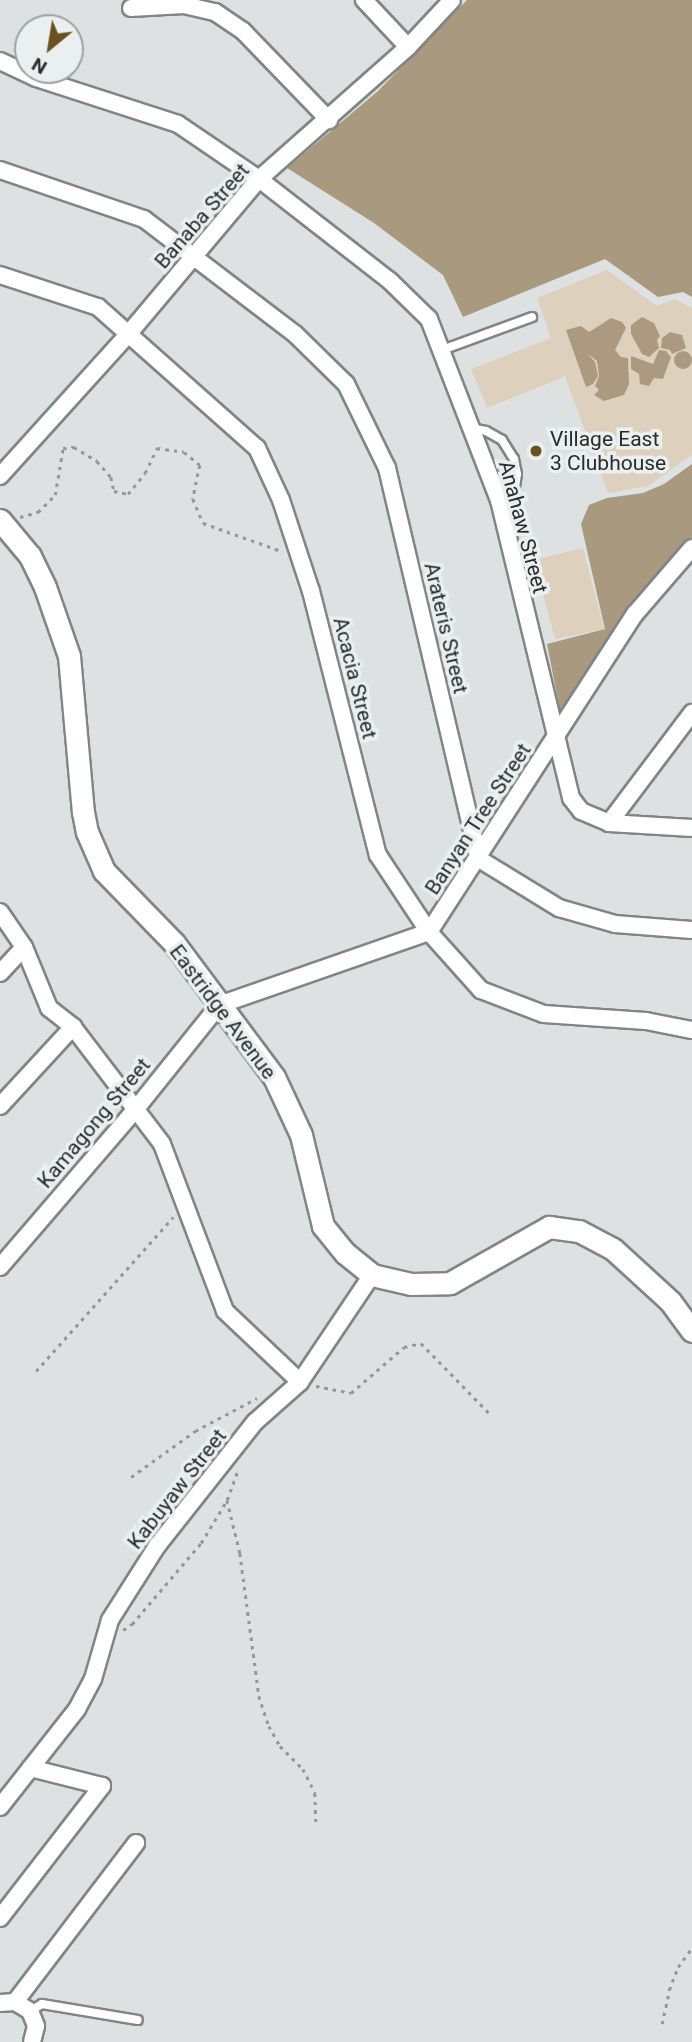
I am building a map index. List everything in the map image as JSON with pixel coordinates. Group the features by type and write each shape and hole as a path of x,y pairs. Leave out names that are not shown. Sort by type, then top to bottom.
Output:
{"street":[{"path":"364,0 408,47"},
{"name":"Banaba Street","path":"0,477 130,332 259,179 329,120 408,47 452,0"},
{"path":"131,8 184,5 215,12 243,31 329,120"},
{"name":"Anahaw Street","path":"0,61 36,78 178,124 259,179 390,281 429,319 501,509 570,798 581,811 608,823 692,828"},
{"name":"Arateris Street","path":"0,170 144,219 295,334 346,384 387,468 479,859"},
{"name":"Acacia Street","path":"0,275 98,307 130,332 257,448 281,500 300,559 377,855 429,932 481,989 544,1014 646,1021 692,1030"},
{"name":"Eastridge Avenue","path":"1,521 30,556 45,587 69,656 87,832 104,871 174,943 274,1077 300,1135 323,1226 345,1253 372,1275 411,1284 450,1283 549,1227 579,1231 613,1249 670,1301 692,1331"},
{"name":"Banyan Tree Street","path":"429,932 479,859 635,614 692,548"},
{"path":"608,823 692,713"},
{"path":"479,859 559,908 615,924 692,930"},
{"path":"0,912 24,947 49,1008 73,1027 162,1144 225,1311 300,1382"},
{"path":"219,1005 429,932"},
{"path":"0,972 24,947"},
{"name":"Kamagong Street","path":"0,1267 135,1110 219,1005"},
{"path":"0,1106 73,1027"},
{"name":"Kabuyaw Street","path":"0,1807 77,1709 93,1679 119,1602 157,1546 255,1422 300,1382 372,1275"},
{"path":"0,1918 102,1786 30,1768"},
{"path":"32,2042 36,2026 30,2011 8,2003 136,1843"}],"lane":[{"path":"442,350 532,317"},
{"path":"471,428 486,431 502,440 514,459 517,474 514,492 501,509"},
{"path":"30,2011 42,2004 138,2020"}],"path":[{"path":"1,521 38,512 55,495 63,449 74,447 97,461 111,477 114,491 128,494 145,473 157,448 184,452 200,465 193,499 203,523 246,536 300,559"},
{"path":"36,1371 185,1204"},
{"path":"300,1382 351,1393 404,1347 421,1342 491,1415"},
{"path":"131,1477 195,1431 260,1397"},
{"path":"104,1642 132,1623 201,1543 227,1500 239,1469"},
{"path":"227,1500 240,1553 259,1696 269,1726 280,1746 303,1769 314,1793 316,1826"},
{"path":"662,2024 673,1978 692,1948"}],"shaded area":[{"path":"467,0 692,0 692,297 683,292 658,297 605,259 463,317 443,275 374,223 287,168 378,91"},
{"path":"607,270 657,306 675,299 692,308 692,455 648,486 608,493 563,371 564,377 487,408 471,369 551,338 537,298"},
{"path":"642,317 654,323 660,336 657,340 659,348 649,357 642,354 631,334 631,325"},
{"path":"611,318 622,322 626,328 615,350 621,357 628,358 629,384 624,395 604,401 594,395 599,390 595,386 599,376 597,361 588,354 595,362 598,376 593,384 586,387 566,330 581,326 589,332"},
{"path":"670,332 682,335 686,348 672,354 670,350 661,348 662,338"},
{"path":"659,350 666,351 671,357 663,379 654,378 649,386 640,384 639,374 631,369 631,356 653,364"},
{"path":"683,351 689,354 692,360 689,366 683,369 677,366 674,360 677,354"},
{"path":"692,464 692,537 627,611 569,715 561,716 547,644 605,629 581,524 589,505 607,498 643,493 664,484"},
{"path":"583,548 604,629 555,639 534,560"}],"place":[{"name":"Village East 3 Clubhouse","path":"536,451"}]}
